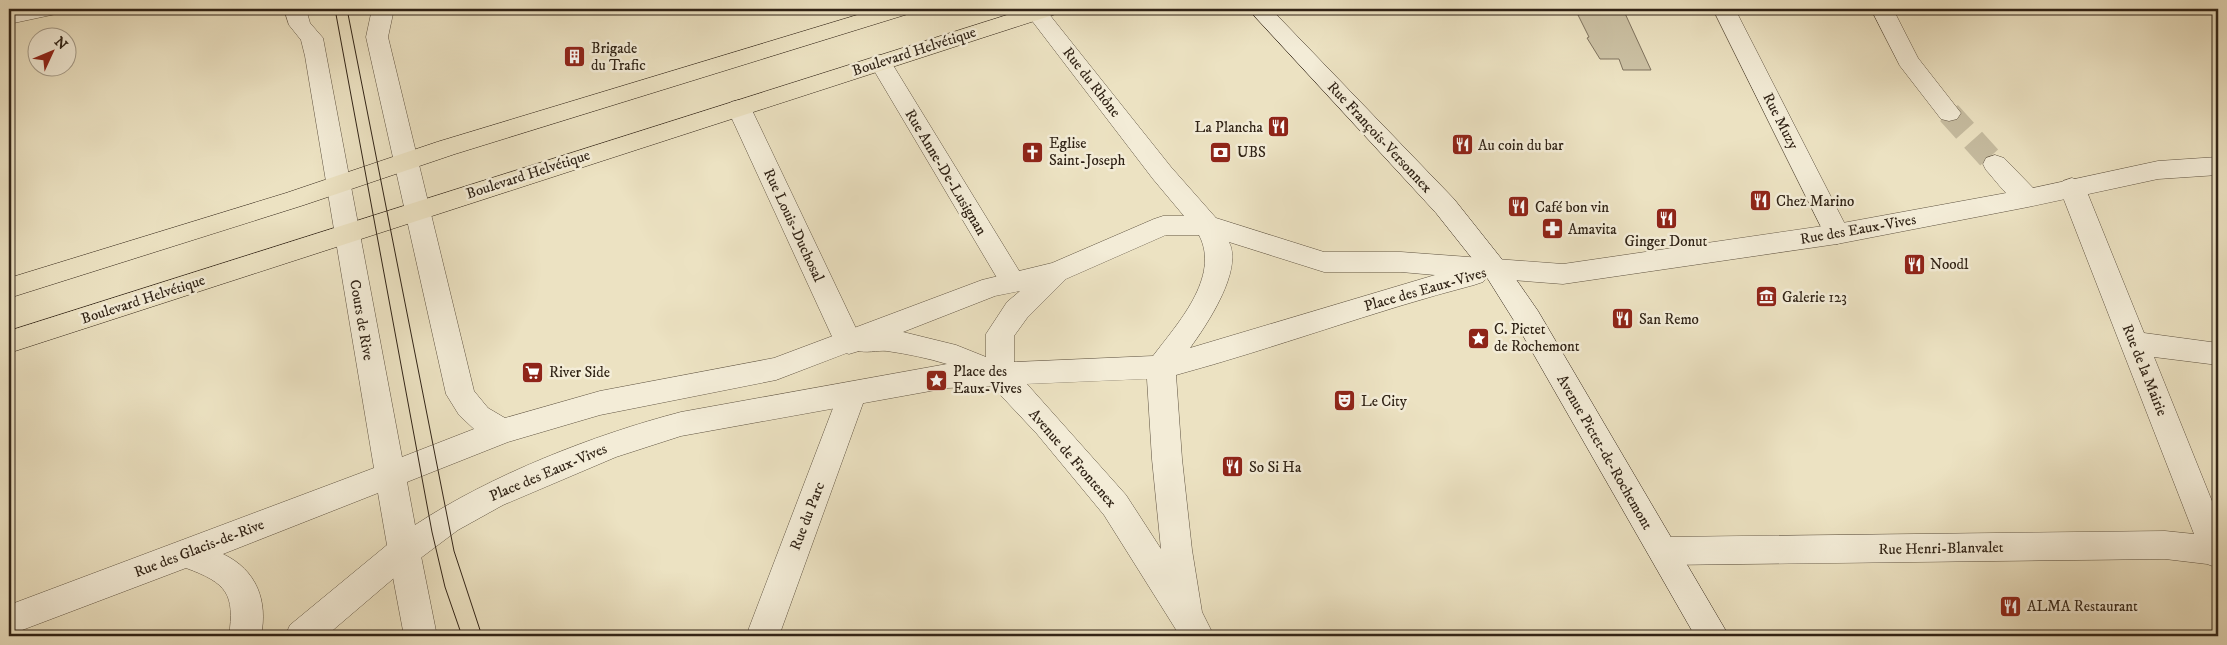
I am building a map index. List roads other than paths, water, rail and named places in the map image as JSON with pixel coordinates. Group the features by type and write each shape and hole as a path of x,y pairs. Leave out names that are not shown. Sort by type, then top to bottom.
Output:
{"main road":[{"path":"9,288 900,9"},
{"name":"Boulevard Helvétique","path":"9,342 1040,10"}],"street":[{"path":"9,17 48,9"},
{"name":"Cours de Rive","path":"295,9 300,25 312,38 340,184 347,234 390,475 421,636"},
{"path":"382,9 377,37 419,210 460,394 471,412 487,423 503,430"},
{"name":"Rue François-Versonnex","path":"1259,9 1445,206 1495,269"},
{"name":"Rue Muzy","path":"1724,9 1837,234"},
{"path":"1882,9 1908,61 1949,113"},
{"name":"Rue du Rhône","path":"1040,10 1173,186 1206,225"},
{"name":"Rue Anne-De-Lusignan","path":"880,62 1012,281"},
{"name":"Rue Louis-Duchosal","path":"739,108 849,343"},
{"path":"1995,164 2028,198"},
{"name":"Rue des Eaux-Vives","path":"1495,269 1563,274 1837,234 2028,198 2158,170 2218,166"},
{"path":"1163,226 1174,199 1173,186"},
{"name":"Rue de la Mairie","path":"2072,187 2218,552"},
{"path":"1160,367 1198,316 1211,288 1219,262 1218,246 1206,225"},
{"name":"Place des Eaux-Vives","path":"390,475 503,430 587,405 776,368 849,343 978,292 1012,281 1057,272 1163,226 1206,225 1324,262 1401,262 1495,269"},
{"name":"Place des Eaux-Vives","path":"302,636 350,594 404,551 470,507 608,446 681,424 852,395 948,376 1160,367 1222,351 1415,290 1495,269"},
{"name":"Avenue Pictet-de-Rochemont","path":"1495,269 1528,319 1712,636"},
{"name":"Place des Eaux-Vives","path":"1000,375 1000,334 1017,310 1057,272"},
{"name":"Place des Eaux-Vives","path":"849,343 885,340 923,346 956,356 1000,375"},
{"path":"2134,343 2218,354"},
{"name":"Avenue de Frontenex","path":"1160,367 1163,426 1174,538 1193,629"},
{"name":"Avenue de Frontenex","path":"1000,375 1047,425 1115,504 1193,629"},
{"name":"Rue du Parc","path":"762,636 852,395"},
{"name":"Rue des Glacis-de-Rive","path":"9,620 390,475"},
{"name":"Rue Henri-Blanvalet","path":"1664,551 2165,545 2218,552"},
{"path":"186,554 209,562 230,573 241,586 248,604 245,636"}],"tunnel":[{"path":"1949,113 1995,164"}],"tram line":[{"path":"335,9 432,532 445,587 462,636"},
{"path":"347,9 454,551 482,636"}],"place":[{"name":"Brigade du Trafic","path":"575,57"},
{"name":"La Plancha","path":"1279,127"},
{"name":"Au coin du bar","path":"1462,145"},
{"name":"Eglise Saint-Joseph","path":"1033,152"},
{"name":"UBS","path":"1221,152"},
{"name":"Chez Marino","path":"1760,201"},
{"name":"Café bon vin","path":"1519,207"},
{"name":"Ginger Donut","path":"1666,218"},
{"name":"Amavita","path":"1552,229"},
{"name":"Noodl","path":"1914,264"},
{"name":"Galerie 123","path":"1766,297"},
{"name":"San Remo","path":"1623,319"},
{"name":"C. Pictet de Rochemont","path":"1478,338"},
{"name":"River Side","path":"533,372"},
{"name":"Place des Eaux-Vives","path":"937,380"},
{"name":"Le City","path":"1345,401"},
{"name":"So Si Ha","path":"1233,467"},
{"name":"ALMA Restaurant","path":"2011,606"}]}
